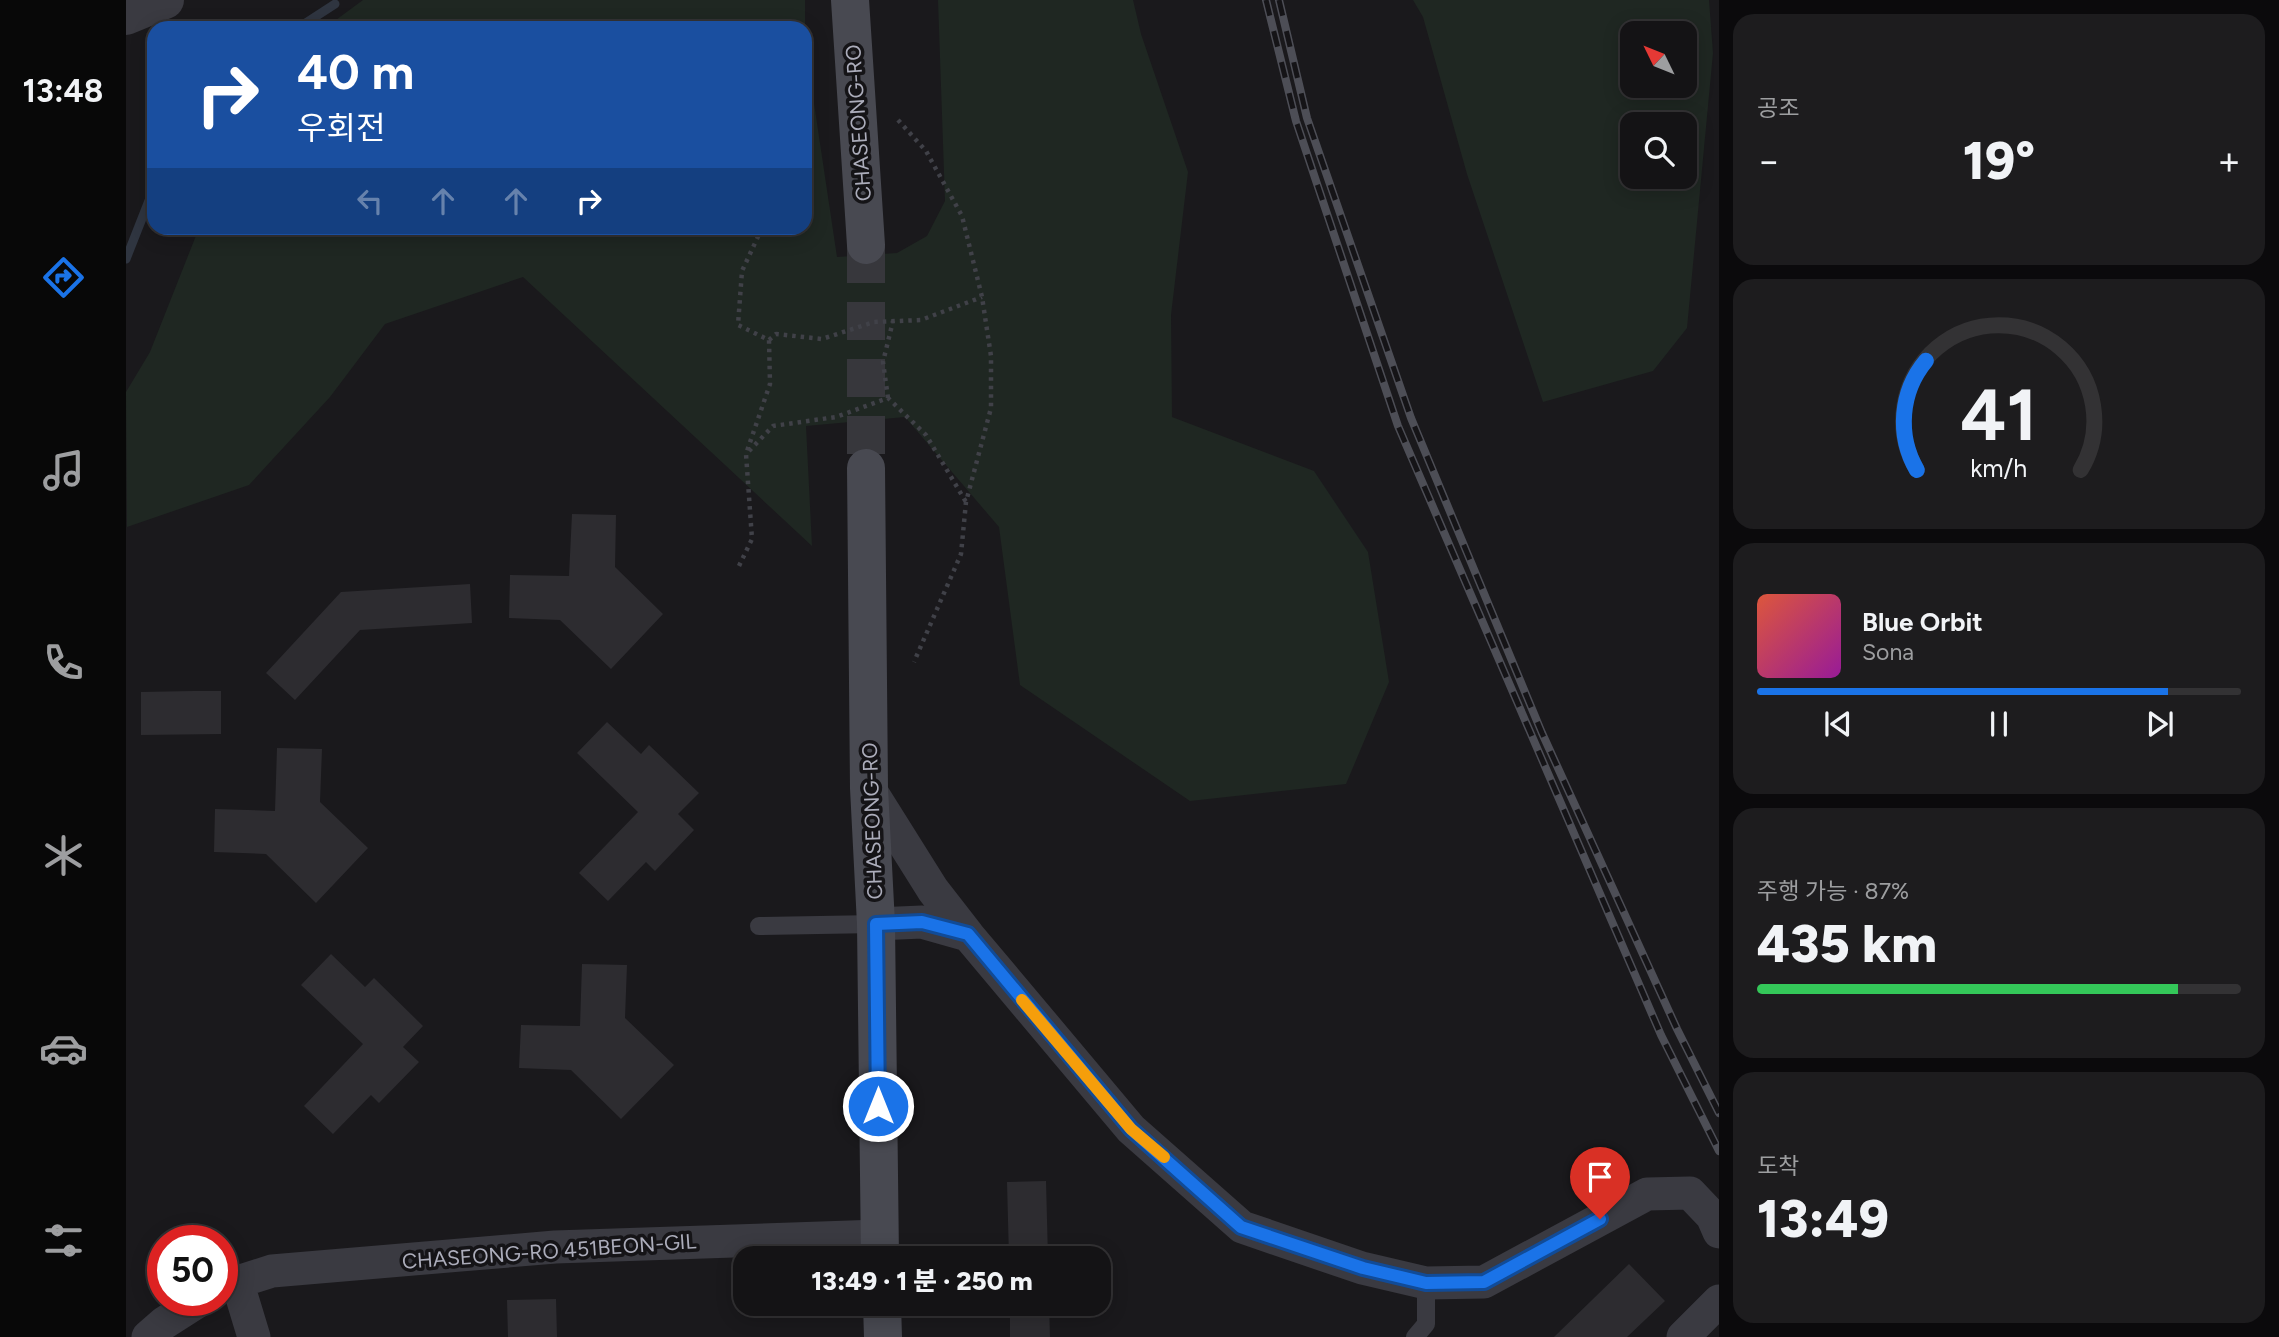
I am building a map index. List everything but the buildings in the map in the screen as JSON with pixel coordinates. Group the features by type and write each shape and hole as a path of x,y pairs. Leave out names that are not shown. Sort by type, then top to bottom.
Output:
{"main road":[{"name":"CHASEONG-RO","path":"850,0 866,246"},
{"name":"CHASEONG-RO","path":"866,468 869,788 876,924 879,1246"},
{"path":"882,1316 883,1337"}],"street":[{"path":"126,16 164,0"},
{"path":"869,788 933,890 1131,1129 1241,1227 1363,1268 1426,1283 1484,1282 1647,1194 1690,1194 1712,1216 1719,1232"},
{"path":"876,924 922,922 968,934"},
{"name":"CHASEONG-RO 451BEON-GIL","path":"238,1282 272,1272 555,1247 733,1247"},
{"path":"1683,1337 1719,1301"},
{"path":"238,1302 254,1337"},
{"path":"148,1337 175,1316"}],"lane":[{"path":"759,926 876,924"},
{"path":"1415,1337 1426,1324 1426,1283"}],"path":[{"path":"898,120 926,151 962,216 982,297 991,356 991,408 966,502 961,554 915,662"},
{"path":"759,235 742,271 738,325 769,340"},
{"path":"769,340 776,334 822,339 874,322 921,320 982,297"},
{"path":"888,398 883,362 893,321"},
{"path":"739,566 752,539 746,454 770,384 769,340"}],"shaded area":[{"path":"363,0 805,0 805,21 334,21"},
{"path":"938,0 1133,0 1141,34 1188,172 1171,315 1172,417 1314,471 1368,552 1389,682 1346,784 1190,801 1020,685 999,527 905,417 806,426 812,546 523,277 385,324 330,397 249,485 127,527 126,392 150,352 196,235 812,235 812,90 837,257 897,253 927,236 945,201"},
{"path":"1413,0 1709,0 1713,53 1687,328 1653,371 1543,402 1467,174 1423,17"}],"waterway":[{"path":"309,21 335,4"},
{"path":"126,259 147,206"}],"tunnel":[{"path":"866,245 866,468"}],"railway":[{"path":"1266,0 1296,121 1398,426 1661,1035 1719,1151"},
{"path":"1279,0 1307,118 1411,418 1542,733 1677,1029 1719,1113"}],"slow traffic":[{"path":"1022,1000 1131,1129 1164,1157"}],"route":[{"path":"878,1106 876,924 922,922 968,934 1131,1129 1241,1227 1363,1268 1426,1283 1484,1282 1600,1219"}]}
